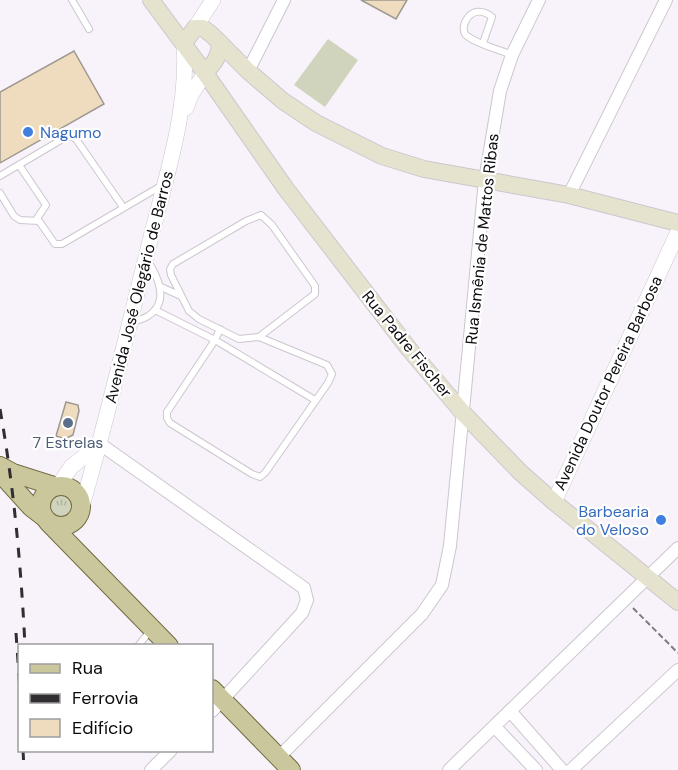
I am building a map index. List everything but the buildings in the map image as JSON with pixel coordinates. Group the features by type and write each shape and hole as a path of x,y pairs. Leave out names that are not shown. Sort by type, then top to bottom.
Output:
{"main road":[{"name":"Rua Padre Fischer","path":"151,0 206,73 286,189 410,349 464,414 520,472 554,502 678,602"},
{"path":"184,43 195,28 203,28 283,101 316,123 382,156 424,169 569,195 678,224"},
{"name":"Avenida José Olegário de Barros","path":"206,73 217,60 220,43"},
{"path":"0,466 13,473 73,489 81,500 79,512 81,546 85,559"},
{"path":"0,473 31,507 53,525 66,526 79,512"},
{"path":"57,486 44,493 41,499 41,511 46,519 168,644"},
{"path":"215,700 285,764"}],"street":[{"path":"195,28 213,0"},
{"path":"248,71 284,0"},
{"name":"Rua Ismênia de Mattos Ribas","path":"285,764 422,614 442,585 450,546 485,180 500,91 512,55 539,0"},
{"path":"569,195 666,0"},
{"name":"Avenida José Olegário de Barros","path":"79,512 100,444 177,130 186,70 184,43"},
{"name":"Avenida José Olegário de Barros","path":"177,130 191,95 206,73"},
{"name":"Avenida Doutor Pereira Barbosa","path":"554,502 678,232"},
{"path":"57,486 71,467 100,444 303,588 307,600 302,613 215,700"},
{"path":"449,770 678,548"},
{"path":"571,770 678,670"},
{"path":"510,711 562,770"},
{"path":"495,727 536,770"},
{"path":"151,770 169,752"}],"lane":[{"path":"72,0 89,29"},
{"path":"483,43 493,20 480,8 475,8 471,11 463,32 467,36 483,43 512,55"},
{"path":"0,176 71,136 123,207"},
{"path":"19,165 46,205 36,220"},
{"path":"36,220 55,244 62,244 164,184"},
{"path":"0,193 14,216 20,220 36,220"},
{"path":"220,329 167,412 167,418 170,423 260,477 328,383 332,374 327,365 258,337 239,339 220,329 199,319 189,311 170,269 173,264 255,216 266,217 315,286 315,294 258,337"},
{"path":"130,324 149,316 155,310 160,297 160,287 146,259"},
{"path":"160,287 182,296"},
{"path":"155,310 215,340 315,400"},
{"path":"139,644 152,628"}],"path":[{"path":"624,600 678,654"}],"green space":[{"path":"328,39 358,60 325,107 294,85"},
{"path":"60,491 69,495 73,504 69,513 60,517 51,513 47,504 51,495"}],"railway":[{"path":"0,409 16,527 25,644"},
{"path":"16,633 18,662"},
{"path":"23,752 24,770"}],"place":[{"name":"Nagumo","path":"28,132"},
{"name":"7 Estrelas","path":"68,423"},
{"name":"Barbearia do Veloso","path":"661,520"}]}
